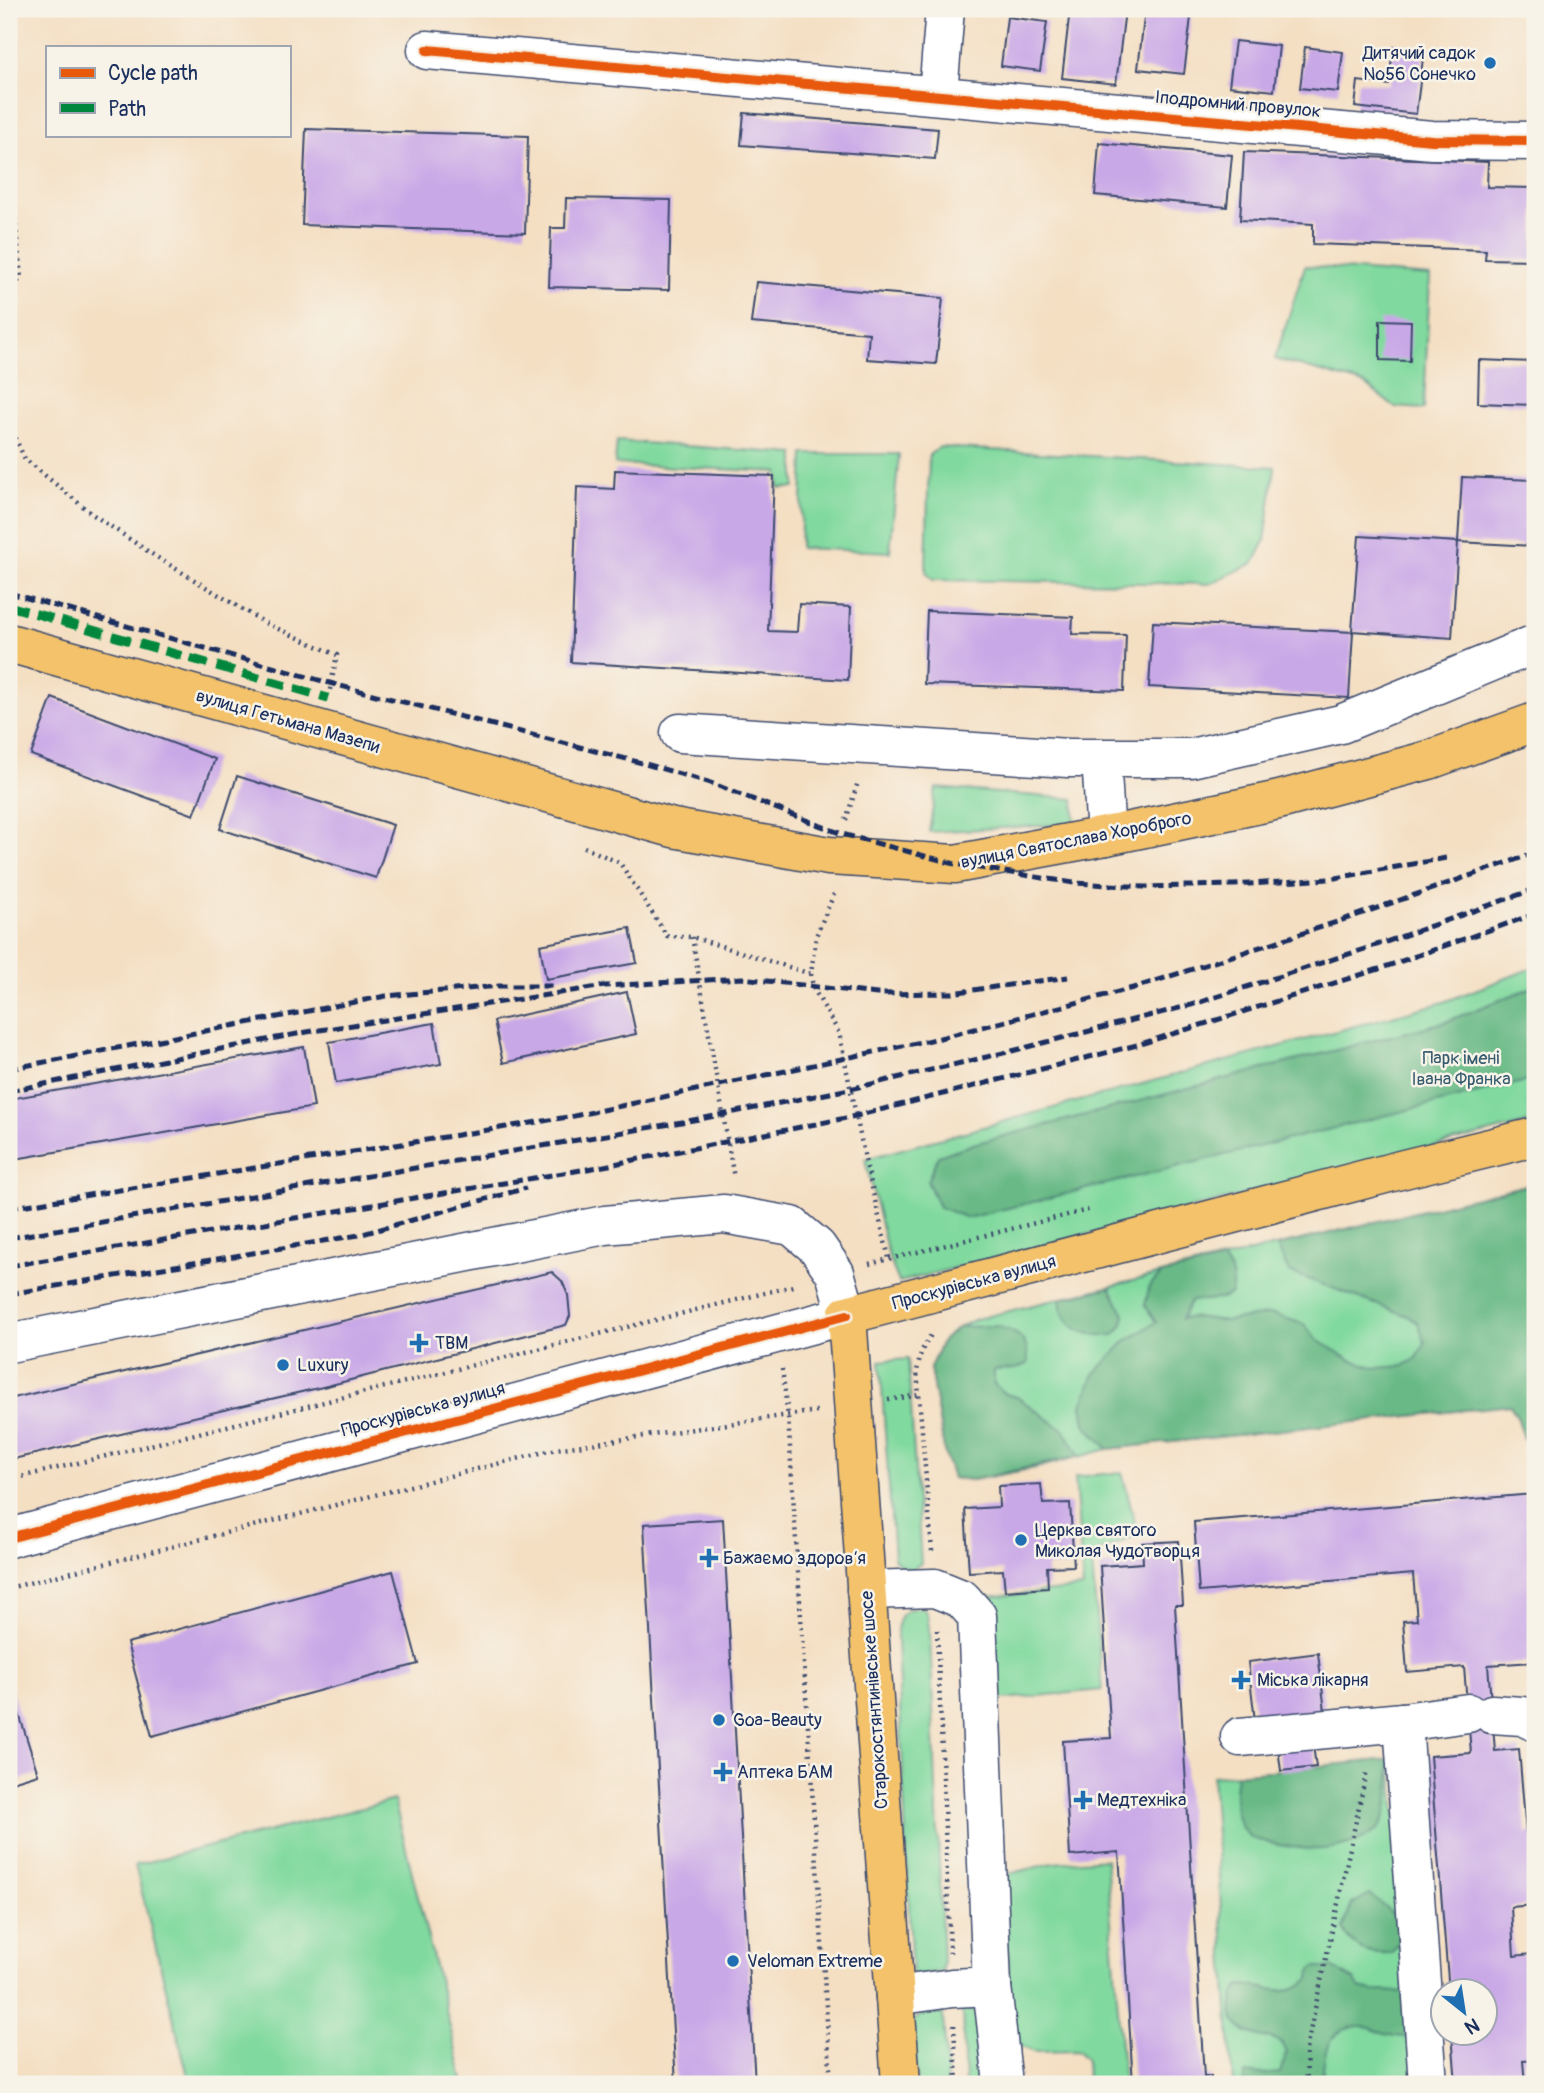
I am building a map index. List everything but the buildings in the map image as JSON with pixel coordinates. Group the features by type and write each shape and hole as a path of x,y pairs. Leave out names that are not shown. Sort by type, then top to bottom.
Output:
{"main road":[{"name":"вулиця Гетьмана Мазепи","path":"9,643 568,799"},
{"name":"вулиця Святослава Хороброго","path":"568,799 673,828 828,856 955,864 1279,800 1429,760 1535,722"},
{"name":"Проскурівська вулиця","path":"847,1315 1535,1137"},
{"name":"Старокостянтинівське шосе","path":"847,1315 901,2084"}],"street":[{"path":"938,94 945,9"},
{"name":"Іподромний провулок","path":"427,50 1432,140 1535,141"},
{"path":"680,733 1101,758 1191,758 1341,724 1535,643"},
{"path":"1101,758 1106,836"},
{"path":"9,1343 605,1225 724,1214 792,1226 817,1247 835,1273 847,1315"},
{"name":"Проскурівська вулиця","path":"9,1538 847,1315"},
{"path":"866,1590 935,1588 962,1599 977,1616 992,1986 1003,2084"},
{"path":"1240,1737 1480,1714 1522,1716 1535,1722"},
{"path":"1404,1723 1428,2084"},
{"path":"895,1996 952,1988 992,1986"}],"path":[{"path":"9,198 15,216 22,277 9,295"},
{"path":"9,425 25,459 92,514 265,623 337,655 333,684 318,729"},
{"path":"9,1480 775,1291 889,1258 839,1033 813,988 811,974 816,936 835,892 828,856 842,834 868,745"},
{"path":"583,847 620,863 667,936 692,937 811,974"},
{"path":"692,937 741,1217"},
{"path":"775,1291 788,1416 831,2084"},
{"path":"939,1326 929,1335 921,1352 917,1371 935,1588 957,2084"},
{"path":"9,1588 556,1449 919,1395"},
{"path":"1307,2084 1306,2050 1368,1765"}],"green space":[{"path":"1305,266 1430,276 1424,409 1394,407 1365,384 1275,359"},
{"path":"617,441 795,454 795,488 779,488 778,472 615,464"},
{"path":"940,447 1275,467 1265,541 1254,563 1209,584 933,580 926,572 929,455"},
{"path":"804,454 899,454 890,552 800,548"},
{"path":"936,788 1074,799 1075,824 929,832"},
{"name":"Парк імені Івана Франка","path":"1535,967 1535,1121 899,1282 889,1258 865,1159 1444,1002"},
{"path":"1535,986 1535,1079 967,1218 939,1207 927,1181 938,1156 973,1144 1445,1022"},
{"path":"1535,1183 1535,1436 1523,1438 1518,1418 1510,1405 1108,1449 1036,1468 973,1480 953,1478 945,1454 930,1368 943,1340 959,1327 976,1319"},
{"path":"1535,1183 1535,1436 1523,1438 1518,1418 1510,1405 1108,1449 1085,1424 1082,1405 1094,1374 1126,1341 1156,1322 1145,1305 1150,1285 1162,1274 1223,1260 1232,1276 1231,1294 1221,1299 1191,1301 1181,1319 1194,1317 1227,1321 1272,1314 1304,1324 1317,1340 1351,1360 1377,1368 1403,1366 1417,1358 1425,1343 1418,1323 1408,1316 1289,1272 1277,1246"},
{"path":"1110,1287 1125,1316 1122,1326 1114,1335 1086,1333 1071,1325 1062,1310 1060,1299"},
{"path":"995,1326 1020,1337 1028,1354 1028,1363 1016,1369 994,1370 994,1384 1005,1394 1017,1397 1065,1431 1080,1456 973,1480 953,1478 945,1454 930,1368 943,1340 959,1327"},
{"path":"908,1359 921,1563 912,1570 899,1565 894,1558 880,1361"},
{"path":"1122,1472 1138,1535 1099,1552 1092,1561 1102,1690 993,1700 989,1597 1083,1588 1075,1477"},
{"path":"914,1608 923,1608 927,1614 930,1635 943,1961 942,1971 912,1976 897,1634 901,1616"},
{"path":"1391,1759 1420,2082 1233,2084 1212,1776"},
{"path":"1391,1759 1384,1819 1376,1831 1362,1839 1328,1849 1272,1844 1248,1835 1237,1815 1237,1774"},
{"path":"394,1800 464,2084 190,2084 135,1865"},
{"path":"1106,1859 1124,2084 1087,2084 1086,2059 1078,2051 1034,2052 1021,2047 1012,2033 1004,1875 1053,1863"},
{"path":"1370,1894 1391,1913 1400,1928 1398,1945 1391,1953 1375,1953 1362,1949 1352,1942 1343,1929 1352,1904"},
{"path":"1316,1967 1332,1967 1354,1980 1360,1988 1415,1992 1417,2036 1385,2034 1367,2027 1351,2028 1341,2031 1329,2044 1324,2063 1323,2084 1244,2084 1245,2074 1280,2073 1287,2053 1283,2044 1241,2029 1236,2023 1233,2005 1237,1990 1241,1985 1276,1990 1293,1989 1310,1979 1311,1970"},
{"path":"962,2009 975,2011 981,2018 987,2084 965,2084"},
{"path":"943,2013 947,2084 917,2084 913,2021 923,2014"}],"railway":[{"path":"9,593 333,684 642,763 708,782 842,834 955,864 1074,883 1145,887 1330,879 1446,858"},
{"path":"9,1208 574,1116 940,1038 1137,987 1337,922 1535,853"},
{"path":"9,1238 705,1118 850,1089 1191,1005 1383,943 1535,889"},
{"path":"9,1266 599,1167 856,1116 1137,1045 1379,969 1535,914"},
{"path":"9,1091 307,1032 605,986 742,978 877,994 951,993 1068,977"},
{"path":"9,1069 386,996 500,986 552,986"},
{"path":"9,1294 359,1235 526,1188"}],"marked path":[{"path":"9,606 328,698"}],"cycle path":[{"path":"427,50 1432,140 1535,141"},
{"path":"9,1538 847,1315"}],"place":[{"name":"Дитячий садок №56 Сонечко","path":"1490,63"},
{"name":"ТВМ","path":"419,1343"},
{"name":"Luxury","path":"283,1365"},
{"name":"Церква святого Миколая Чудотворця","path":"1021,1540"},
{"name":"Бажаємо здоровʼя","path":"709,1558"},
{"name":"Міська лікарня","path":"1241,1680"},
{"name":"Goa-Beauty","path":"719,1720"},
{"name":"Аптека БАМ","path":"723,1772"},
{"name":"Медтехніка","path":"1083,1800"},
{"name":"Veloman Extreme","path":"733,1961"}]}
